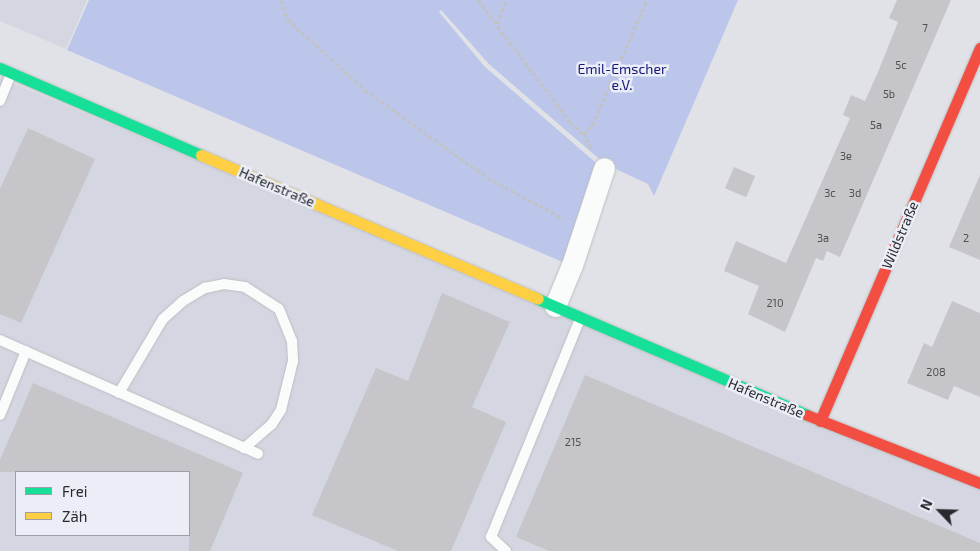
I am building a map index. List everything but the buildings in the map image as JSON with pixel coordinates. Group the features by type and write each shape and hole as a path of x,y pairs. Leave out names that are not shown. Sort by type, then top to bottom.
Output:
{"street":[{"name":"Wildstraße","path":"820,421 980,48"},
{"name":"Hafenstraße","path":"0,68 820,421 980,483"},
{"path":"555,306 585,229 604,168"}],"lane":[{"path":"0,101 12,73"},
{"path":"119,393 163,319 183,301 205,288 224,284 245,287 279,309 292,341 293,361 281,410 272,424 244,448"},
{"path":"506,551 490,537 581,317"},
{"path":"0,340 258,454"},
{"path":"0,414 26,352"}],"path":[{"path":"281,0 287,19 309,43 387,106 488,178 585,229"},
{"path":"478,0 570,122 584,135 604,168"},
{"path":"497,24 506,0"},
{"path":"584,135 595,119 647,0"}],"shaded area":[{"path":"0,0 87,0 66,49 0,21"},
{"path":"0,78 980,488 980,551 0,551"}],"green space":[{"name":"Emil-Emscher e.V.","path":"89,0 738,0 654,196 648,184 605,164 489,64 441,10 439,12 485,67 602,168 565,263 67,50"}],"traffic: fast":[{"path":"0,68 201,155"},
{"path":"538,299 807,415"}],"traffic: slow":[{"path":"201,155 538,299"}],"traffic: jam":[{"path":"820,421 980,48"},
{"path":"807,415 980,483"}]}
